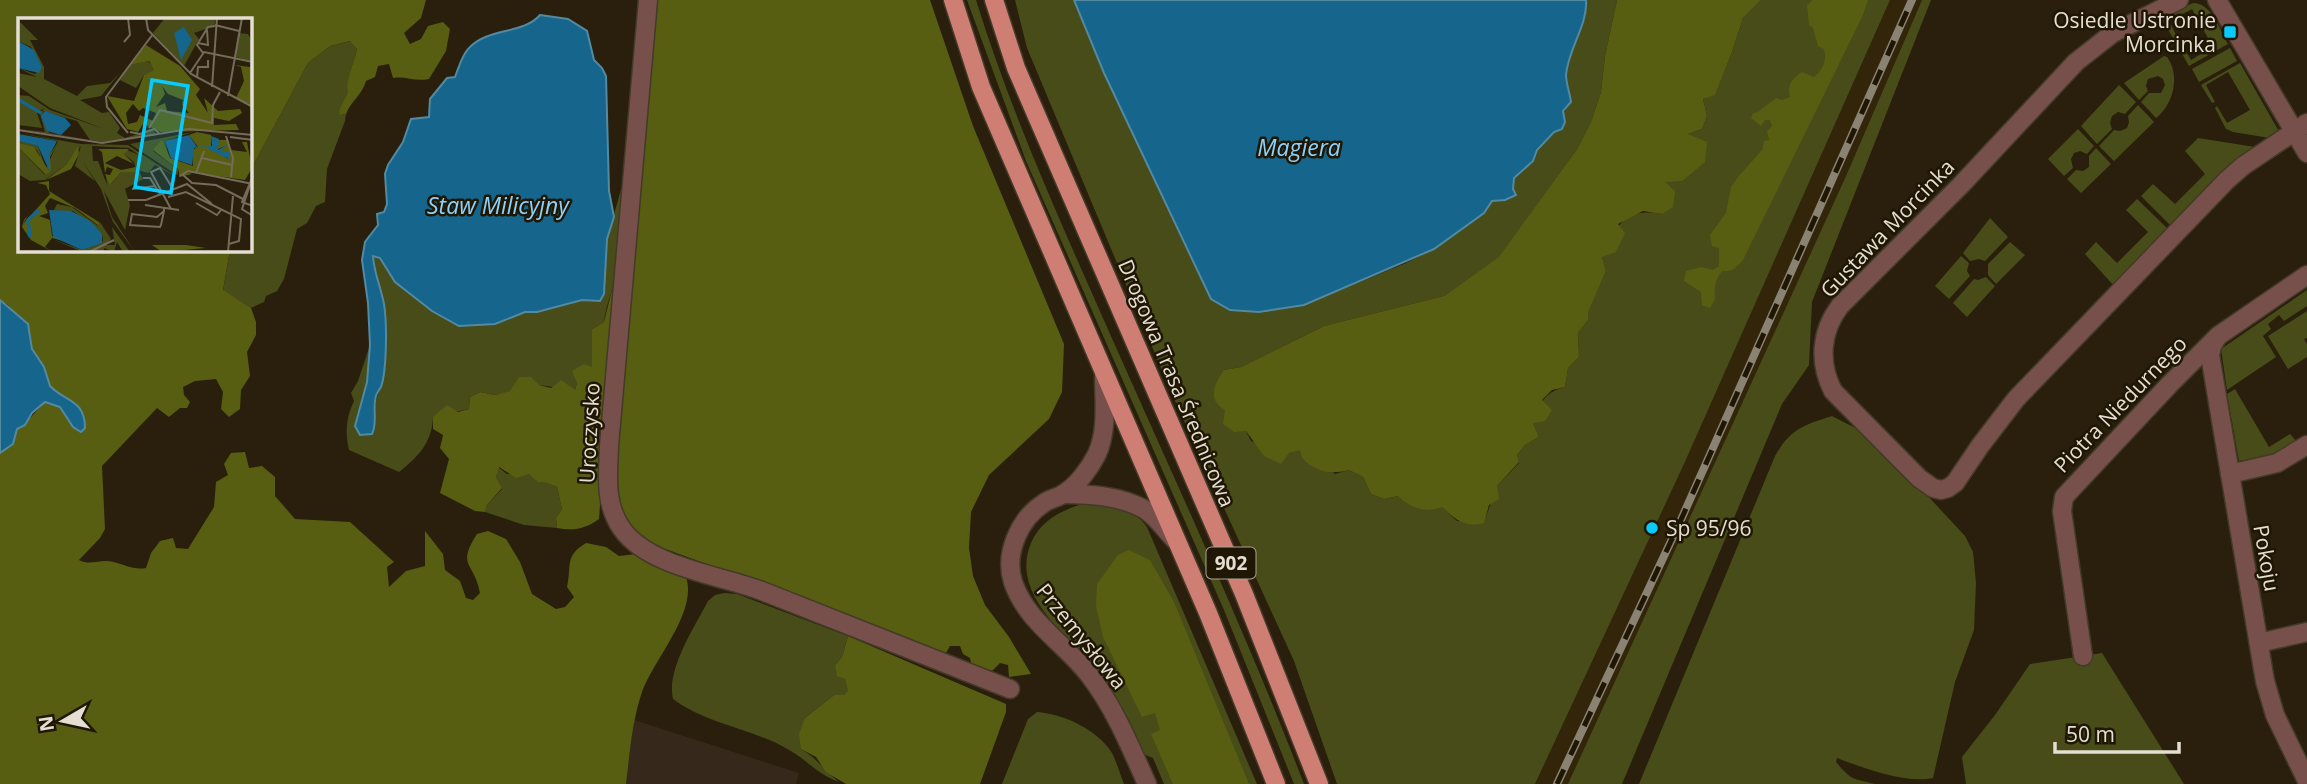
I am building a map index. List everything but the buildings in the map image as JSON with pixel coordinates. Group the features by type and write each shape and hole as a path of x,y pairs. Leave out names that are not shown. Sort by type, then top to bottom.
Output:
{"main road":[{"name":"902","path":"953,0 981,87 1208,613 1276,784"},
{"name":"Drogowa Trasa Średnicowa","path":"994,0 1016,68 1244,594 1319,784"}],"street":[{"name":"Uroczysko","path":"648,0 609,446 607,484 611,507 617,521 636,543 655,555 758,590 1010,689"},
{"name":"Gustawa Morcinka","path":"2179,0 2113,33 2076,62 1961,185 1840,306 1826,328 1823,344 1826,371 1833,391 1927,484 1933,488 1948,488 2016,399 2227,180 2243,166 2301,128"},
{"path":"2217,0 2301,128 2307,153"},
{"name":"Piotra Niedurnego","path":"2083,656 2062,511 2064,497 2169,384 2218,337 2307,275"},
{"name":"Pokoju","path":"2218,337 2210,355 2269,698 2307,781"},
{"path":"1064,494 1085,473 1098,452 1104,422 1104,375"},
{"path":"2230,474 2277,463 2307,445"},
{"path":"1064,494 1092,494 1120,500 1146,510 1177,542"},
{"name":"Przemysłowa","path":"1064,494 1030,514 1019,530 1012,550 1012,578 1019,598 1030,615 1071,654 1108,702 1147,784"},
{"path":"2259,643 2307,632"}],"shaded area":[{"path":"1890,0 1922,0 1846,176 1568,784 1535,784 1684,464"},
{"path":"634,720 799,773 796,784 626,784"}],"green space":[{"path":"0,0 426,0 421,18 404,33 410,44 421,39 428,26 443,22 450,29 446,51 429,79 393,78 389,64 378,66 375,77 366,81 346,114 340,115 339,110 348,93 349,76 357,49 350,41 330,46 308,63 252,167 252,18 18,18 18,252 230,252 223,290 251,308 256,322 256,335 247,352 250,376 241,390 240,409 229,417 221,409 223,392 216,379 195,381 183,387 184,395 190,402 187,408 180,408 169,417 157,408 102,466 105,529 79,560 89,563 107,561 141,569 146,568 151,553 160,541 173,538 176,548 188,549 214,507 216,482 228,475 224,464 231,453 245,452 249,468 262,466 275,477 275,496 295,519 350,522 394,562 387,567 389,587 406,571 425,566 425,531 443,554 445,570 460,581 466,598 473,600 480,593 468,564 468,553 477,534 488,531 506,539 520,562 532,594 556,609 565,607 574,597 567,587 570,562 574,552 586,543 606,547 619,556 636,554 676,570 686,577 686,605 681,620 642,692 626,784 0,784 0,453 12,444 17,429 45,402 60,406 70,422 85,428 82,411 50,386 44,367 32,349 31,338 8,305 0,300"},
{"path":"656,0 930,0 973,126 1064,344 1062,392 1049,419 989,475 971,512 969,548 973,576 985,605 1009,637 1031,674 1009,677 1008,665 1000,663 993,670 983,673 972,667 970,658 963,654 960,646 950,646 946,653 940,655 652,544 628,524 618,499 615,439"},
{"path":"967,0 976,0 1001,74 1044,184 1227,598 1304,784 1294,784 1224,610 1026,161"},
{"path":"1015,0 1074,0 1085,29 1259,312 1304,305 1406,263 1434,249 1484,213 1492,201 1505,200 1516,195 1513,189 1514,178 1533,161 1537,150 1571,102 1566,75 1584,19 1586,0 1617,0 1605,56 1601,92 1591,122 1577,149 1500,257 1444,296 1324,326 1241,367 1224,370 1225,410 1246,431 1251,441 1289,453 1300,449 1335,474 1349,470 1363,477 1371,494 1384,499 1398,496 1442,507 1457,521 1484,522 1497,486 1519,463 1517,455 1525,445 1539,437 1533,423 1541,405 1552,392 1565,387 1568,368 1579,357 1578,333 1588,320 1587,312 1606,271 1602,257 1612,236 1630,216 1638,213 1662,214 1664,182 1688,134 1702,129 1707,116 1703,99 1715,94 1743,18 1761,0 1890,0 1684,464 1535,784 1337,784 1294,661 1171,392 1027,48"},
{"path":"1617,0 1761,0 1743,18 1715,95 1703,99 1707,116 1702,129 1688,134 1707,142 1705,162 1682,181 1665,182 1675,191 1673,207 1662,214 1643,211 1618,224 1625,233 1616,252 1602,257 1606,271 1588,312 1588,320 1578,333 1579,357 1568,368 1565,387 1552,390 1542,400 1552,410 1545,421 1533,423 1539,437 1525,445 1517,455 1519,462 1497,486 1499,499 1489,505 1484,523 1461,522 1442,507 1419,509 1398,496 1384,499 1371,494 1363,477 1349,470 1329,472 1318,469 1302,458 1300,450 1289,453 1281,464 1264,456 1246,431 1234,432 1223,424 1225,410 1216,402 1214,391 1224,370 1241,367 1324,326 1444,296 1499,257 1577,149 1591,122 1601,92 1605,56"},
{"path":"1813,0 1868,0 1743,260 1734,269 1722,271 1710,308 1702,305 1701,292 1684,281 1686,271 1701,267 1713,270 1719,266 1719,248 1712,246 1710,235 1726,213 1731,187 1762,150 1764,141 1769,140 1767,131 1772,126 1770,120 1765,120 1761,126 1751,118 1753,113 1776,98 1782,100 1790,97 1790,85 1795,77 1802,72 1814,77 1824,65 1824,49 1818,46 1813,28 1809,25 1807,5"},
{"path":"1922,0 1931,0 1812,302 1809,365 1782,404 1622,784 1568,784 1846,176"},
{"path":"2193,3 2200,4 2210,12 2228,44 2189,66 2177,45 2181,43 2191,60 2213,47 2192,9 2169,21 2178,39 2175,41 2162,20"},
{"path":"351,41 357,49 349,76 349,93 339,110 341,115 346,114 345,121 327,169 325,202 316,206 307,223 297,229 284,279 277,291 251,308 223,291 230,252 252,252 252,167 308,63 330,46"},
{"path":"2230,48 2237,61 2199,82 2192,69"},
{"path":"2164,56 2174,73 2173,90 2167,106 2156,118 2141,102 2149,93 2161,93 2165,85 2163,79 2158,76 2148,79 2148,91 2139,100 2124,83"},
{"path":"2240,63 2281,135 2276,139 2226,129 2215,108 2217,106 2227,123 2250,110 2228,72 2206,85 2215,102 2212,103 2201,85"},
{"path":"2119,85 2136,102 2125,114 2118,112 2112,116 2112,129 2097,144 2081,126"},
{"path":"2138,105 2154,122 2114,161 2099,146 2114,130 2127,128 2128,116"},
{"path":"2078,129 2094,146 2087,154 2080,151 2074,153 2071,159 2073,168 2064,176 2048,159"},
{"path":"2198,138 2255,147 2172,227 2141,196 2153,184 2175,204 2205,174 2185,151"},
{"path":"2096,148 2111,164 2081,193 2067,179 2076,170 2083,171 2089,167 2089,156"},
{"path":"624,179 615,279 604,322 592,329 592,368 577,383 575,390 539,385 495,395 480,392 470,397 469,409 433,417 430,434 423,449 399,472 349,450 347,425 354,401 351,393 370,345 367,382 361,401 375,410 384,371 386,323 373,256 380,257 395,282 459,326 495,324 525,312 582,300 600,301 607,239"},
{"path":"2137,199 2169,230 2115,287 2085,254 2096,242 2117,263 2148,232 2126,210"},
{"path":"1990,218 2008,237 1985,261 1970,261 1963,253"},
{"path":"2010,242 2025,255 1996,284 1988,275 1988,264"},
{"path":"1961,256 1969,263 1967,271 1970,276 1949,299 1935,286"},
{"path":"617,270 599,519 579,528 557,528 556,518 562,509 557,487 538,482 529,474 516,478 499,467 496,477 502,488 487,505 485,512 475,511 440,493 449,459 440,448 443,435 433,429 433,417 447,405 458,412 469,409 470,397 480,392 495,395 510,391 519,377 531,377 539,385 551,388 561,380 575,390 577,383 572,371 584,364 592,367 592,329 604,322"},
{"path":"1986,277 1995,286 1967,317 1953,303 1974,279"},
{"path":"2307,290 2307,306 2284,321 2279,315 2268,324 2271,329 2263,336 2276,357 2227,390 2221,349"},
{"path":"2307,311 2307,338 2304,339 2307,344 2307,357 2288,369 2268,336"},
{"path":"2235,389 2269,447 2290,434 2296,441 2274,455 2239,461 2227,394"},
{"path":"1832,416 1873,437 1965,536 1973,552 1976,583 1974,630 1955,682 1933,778 1898,777 1837,758 1836,762 1849,776 1875,784 1639,784 1775,456 1786,440 1799,429"},
{"path":"498,467 507,474 529,474 557,487 562,509 556,518 557,528 524,525 485,512 487,505 502,489 496,477"},
{"path":"1085,503 1127,511 1147,527 1257,784 1164,784 1153,758 1143,754 1102,678 1036,600 1026,563 1035,535 1053,517"},
{"path":"1129,550 1150,560 1174,602 1249,784 1173,784 1151,734 1160,730 1155,713 1142,717 1103,637 1096,606 1097,584 1118,555"},
{"path":"737,594 848,636 842,657 835,665 845,679 849,691 844,695 834,695 805,718 801,749 839,782 775,743 701,715 673,699 674,675 683,649 708,601 715,595"},
{"path":"848,636 1006,704 1006,712 980,784 846,784 826,772 816,757 801,749 799,734 805,718 834,695 844,695 848,691 845,679 837,676 835,665 842,657"},
{"path":"2102,653 2184,784 1966,784 1962,757 2030,664"},
{"path":"1037,712 1069,720 1098,737 1112,753 1124,784 1002,784 1028,719"}],"water":[{"name":"Magiera","path":"1074,0 1586,0 1586,9 1568,65 1566,78 1571,102 1563,111 1565,122 1562,129 1554,132 1537,150 1533,161 1514,178 1513,189 1516,195 1505,200 1492,201 1484,213 1434,249 1304,305 1259,312 1230,310 1211,299 1104,73"},
{"name":"Staw Milicyjny","path":"540,15 568,19 587,31 594,60 606,76 609,191 614,217 607,239 604,294 600,301 582,300 537,312 525,312 495,324 459,326 432,311 395,282 380,258 373,256 385,312 385,358 383,379 375,401 374,429 372,434 360,435 355,426 367,382 370,345 362,260 365,242 378,225 377,214 384,212 387,204 385,174 388,165 403,142 411,119 429,117 430,99 447,78 455,77 470,47 486,37 525,25"},
{"path":"0,300 28,324 32,349 44,367 50,386 82,411 85,428 81,432 73,427 60,407 45,402 32,413 25,425 17,429 13,444 0,453"}],"railway":[{"path":"1557,784 1680,522 1912,0"}],"place":[{"name":"Osiedle Ustronie Morcinka","path":"2230,32"},
{"name":"Sp 95/96","path":"1652,528"}]}
